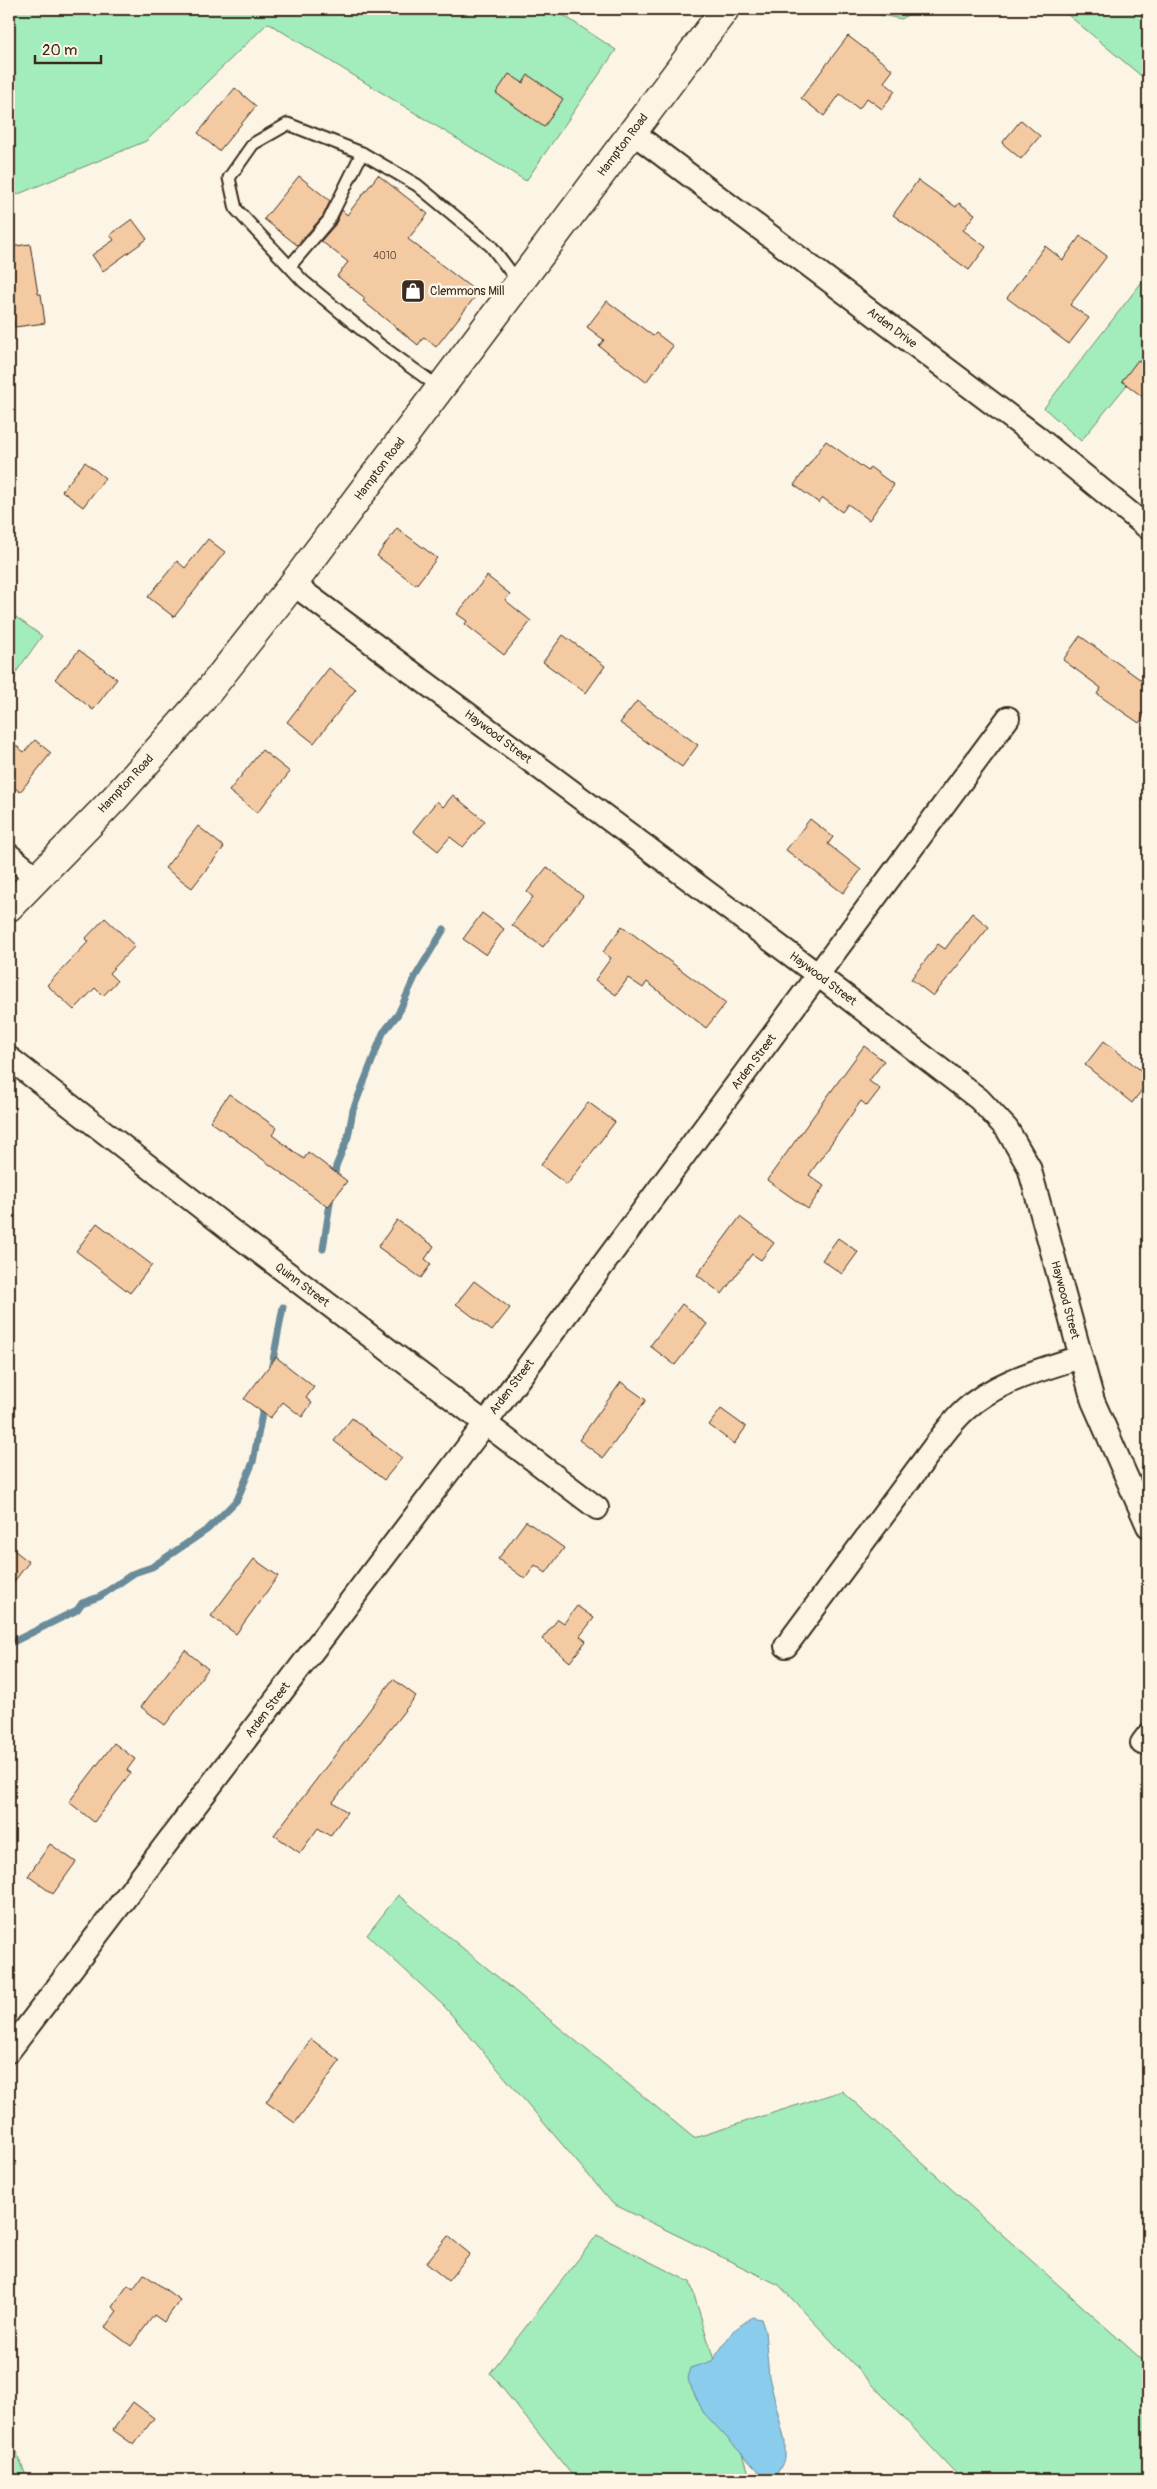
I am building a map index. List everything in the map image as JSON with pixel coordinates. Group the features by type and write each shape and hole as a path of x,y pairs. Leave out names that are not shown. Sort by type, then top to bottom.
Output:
{"main road":[{"name":"Hampton Road","path":"9,907 196,707 293,584 725,9"}],"street":[{"name":"Arden Drive","path":"632,132 1037,437 1148,528"},
{"name":"Haywood Street","path":"293,584 818,975 979,1099 1007,1129 1029,1167 1093,1401 1148,1526"},
{"name":"Arden Street","path":"9,2051 485,1424 1008,718"},
{"path":"9,855 37,878"},
{"name":"Quinn Street","path":"9,1058 233,1232 597,1508"},
{"path":"786,1646 942,1436 965,1409 1019,1377 1080,1357"}],"lane":[{"path":"440,388 380,345 303,281 236,209 229,178 253,144 288,124 362,153 417,185 483,240 519,283"},
{"path":"290,266 329,220 362,153"}],"green space":[{"path":"9,9 554,9 616,50 526,181 268,23 146,141 9,198"},
{"path":"848,9 914,9 902,19"},
{"path":"1061,9 1148,9 1148,81 1140,75"},
{"path":"1148,274 1148,359 1081,441 1044,408"},
{"path":"9,612 42,636 9,682"},
{"path":"398,1895 694,2138 842,2091 1148,2365 1148,2480 962,2480 779,2285 613,2204 444,2006 367,1935"},
{"path":"597,2235 690,2282 751,2480 576,2480 490,2373"},
{"path":"9,2436 28,2480 9,2480"}],"water":[{"path":"752,2317 761,2319 765,2331 769,2377 785,2442 785,2459 775,2477 765,2479 703,2412 687,2378 690,2368 712,2361 733,2331"}],"building":[{"path":"848,36 893,70 884,82 895,91 882,109 867,98 859,109 840,94 824,116 801,98"},
{"path":"509,74 523,83 528,75 563,99 544,127 496,93"},
{"path":"235,88 256,106 219,151 198,133"},
{"path":"1021,120 1040,136 1021,159 1002,143"},
{"path":"378,175 428,214 408,239 478,293 436,347 424,337 418,345 363,301 365,298 337,276 348,262 321,241 335,225 342,210 347,215"},
{"path":"299,176 330,201 323,216 297,245 264,219"},
{"path":"918,180 956,207 959,203 975,214 963,230 986,247 969,270 893,215"},
{"path":"132,219 147,239 103,271 92,255 114,240 110,235"},
{"path":"1080,236 1107,256 1070,305 1089,318 1069,344 1007,298 1045,246 1063,260"},
{"path":"30,244 45,323 15,327 11,302 9,302 9,247"},
{"path":"607,301 653,336 656,333 673,346 646,382 599,346 604,340 587,327"},
{"path":"1138,360 1148,367 1148,401 1122,381"},
{"path":"826,441 868,471 870,467 894,485 869,520 848,504 842,512 823,498 819,503 794,485"},
{"path":"85,462 105,478 83,507 62,491"},
{"path":"397,528 437,558 416,585 377,556"},
{"path":"208,539 225,552 174,617 148,597 177,561 185,568"},
{"path":"487,576 510,594 505,600 531,621 504,655 465,624 467,621 457,614"},
{"path":"563,635 605,666 586,693 543,662"},
{"path":"1080,636 1148,685 1148,710 1139,723 1097,694 1101,688 1063,660"},
{"path":"79,650 117,679 93,710 55,679"},
{"path":"329,668 356,689 314,743 287,722"},
{"path":"637,701 698,745 682,767 620,723"},
{"path":"9,740 24,752 35,740 51,753 20,792 9,783"},
{"path":"262,750 290,772 257,813 229,791"},
{"path":"453,795 485,821 463,847 450,837 438,851 413,831 437,801 443,807"},
{"path":"810,819 833,837 828,844 861,870 843,893 786,850"},
{"path":"198,826 224,847 192,888 165,868"},
{"path":"547,867 583,896 543,947 512,925 533,897 527,892"},
{"path":"482,913 504,929 486,955 463,939"},
{"path":"972,913 989,927 933,996 911,979 938,944 945,949"},
{"path":"105,918 135,946 109,973 117,981 103,996 95,988 74,1010 47,985 89,941 85,939"},
{"path":"622,926 726,1003 706,1028 647,982 643,988 628,978 616,995 595,980 611,958 603,952"},
{"path":"1104,1041 1148,1076 1148,1082 1132,1103 1085,1065"},
{"path":"864,1046 884,1061 869,1081 880,1089 867,1106 861,1101 809,1175 824,1186 808,1209 767,1180"},
{"path":"229,1094 277,1128 272,1135 304,1159 308,1152 347,1181 328,1207 210,1121"},
{"path":"588,1102 615,1122 567,1185 541,1165"},
{"path":"740,1217 774,1243 761,1260 752,1254 722,1294 697,1275"},
{"path":"397,1220 434,1246 425,1259 431,1264 421,1278 378,1247"},
{"path":"97,1223 152,1265 130,1293 76,1251"},
{"path":"838,1238 858,1252 842,1274 822,1260"},
{"path":"474,1281 510,1308 492,1331 456,1304"},
{"path":"682,1304 707,1324 675,1365 650,1346"},
{"path":"276,1357 314,1387 306,1398 312,1403 302,1417 283,1402 270,1418 244,1399"},
{"path":"621,1382 646,1400 603,1458 579,1440"},
{"path":"721,1409 746,1427 734,1444 709,1425"},
{"path":"352,1418 402,1458 384,1480 334,1441"},
{"path":"526,1521 564,1548 546,1573 535,1565 525,1579 498,1559"},
{"path":"9,1546 29,1562 9,1588"},
{"path":"254,1559 278,1576 236,1634 211,1616"},
{"path":"577,1606 594,1618 580,1636 586,1641 570,1662 542,1639 558,1619 564,1623"},
{"path":"185,1650 208,1669 165,1725 141,1707"},
{"path":"393,1679 416,1696 333,1802 347,1812 330,1836 318,1828 300,1853 274,1835"},
{"path":"114,1743 135,1759 127,1770 131,1773 94,1822 69,1802"},
{"path":"50,1844 76,1862 53,1894 28,1876"},
{"path":"311,2039 340,2061 295,2123 266,2102"},
{"path":"448,2236 470,2254 448,2281 426,2263"},
{"path":"144,2274 180,2300 164,2322 154,2315 131,2346 105,2327 117,2311 112,2307 128,2285 133,2289"},
{"path":"133,2402 154,2418 134,2445 113,2430"}],"waterway":[{"path":"334,1180 336,1166 348,1137 353,1110 383,1033 398,1014 415,977 444,929"},
{"path":"323,1249 331,1196"},
{"path":"271,1371 283,1307"},
{"path":"9,1644 77,1610 82,1603 99,1597 134,1573 152,1567 208,1529 237,1500 253,1462 264,1403"}],"place":[{"name":"Clemmons Mill","path":"413,291"}]}
